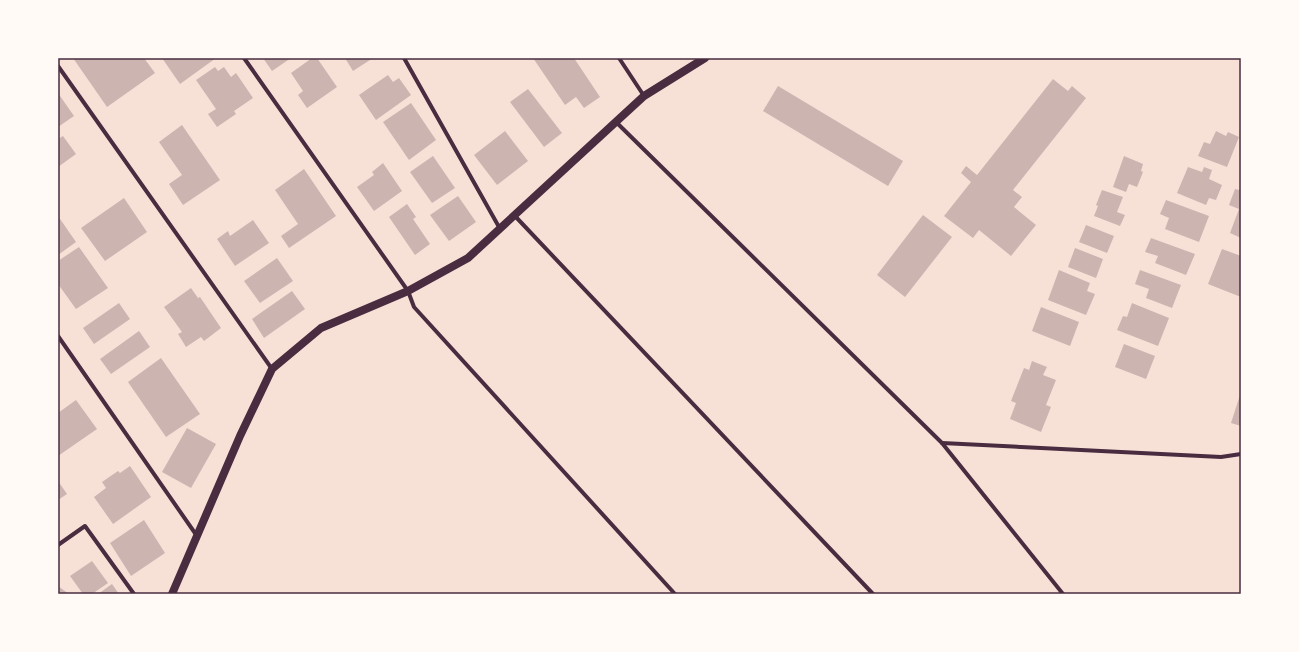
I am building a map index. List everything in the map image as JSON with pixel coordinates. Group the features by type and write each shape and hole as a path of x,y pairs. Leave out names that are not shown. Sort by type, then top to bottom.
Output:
{"main road":[{"path":"172,594 240,436 272,370 321,328 408,291 468,258 499,227 644,96 705,58"}],"street":[{"path":"244,58 408,291 414,307 675,594"},
{"path":"404,58 499,227"},
{"path":"619,58 644,96"},
{"path":"58,66 272,370"},
{"path":"615,122 942,443 1063,594"},
{"path":"514,215 873,594"},
{"path":"58,336 197,537"},
{"path":"942,443 1221,457 1241,454"},
{"path":"58,545 86,526 134,594"}],"building":[{"path":"73,58 144,58 155,73 107,107"},
{"path":"162,58 216,58 180,84"},
{"path":"263,58 291,58 272,71"},
{"path":"312,58 317,58 337,87 307,108 298,95 303,91 291,73"},
{"path":"345,58 373,58 353,71"},
{"path":"533,58 574,58 600,97 584,108 576,97 565,105"},
{"path":"215,67 218,71 224,67 231,77 236,73 253,98 234,111 236,114 217,127 208,114 216,109 196,80"},
{"path":"388,75 393,82 399,78 411,95 376,120 359,95"},
{"path":"1053,79 1068,91 1072,86 1086,98 1013,190 1022,197 1014,207 1036,225 1011,256 979,230 973,238 944,216 971,182 961,173 966,166 977,175"},
{"path":"778,86 903,161 888,186 763,111"},
{"path":"528,89 562,133 544,147 510,102"},
{"path":"58,93 74,116 58,127"},
{"path":"411,103 436,140 409,160 383,122"},
{"path":"182,125 220,180 183,205 169,184 182,175 159,142"},
{"path":"505,131 528,161 497,185 474,155"},
{"path":"1216,131 1226,136 1228,132 1239,137 1227,167 1198,156 1204,142 1210,144"},
{"path":"63,136 76,154 58,167 58,139"},
{"path":"433,156 455,188 432,203 410,172"},
{"path":"1124,156 1143,164 1141,171 1143,172 1137,187 1129,184 1126,192 1113,187"},
{"path":"383,163 402,191 374,211 357,187 374,175 372,172"},
{"path":"1188,167 1202,172 1204,167 1212,170 1209,179 1222,185 1216,200 1209,198 1206,205 1177,193"},
{"path":"304,169 336,216 289,248 281,236 298,224 275,190"},
{"path":"1241,187 1241,238 1230,233 1239,209 1229,205 1235,189 1239,190"},
{"path":"1102,190 1123,197 1117,212 1125,215 1120,226 1094,216 1098,206 1096,205"},
{"path":"458,196 476,222 449,241 430,215"},
{"path":"124,198 147,232 105,261 81,228"},
{"path":"1166,200 1209,216 1199,242 1165,229 1169,218 1160,214"},
{"path":"407,204 416,217 413,219 430,244 415,255 389,217"},
{"path":"923,215 952,237 905,297 877,275"},
{"path":"58,216 76,242 58,255"},
{"path":"253,220 269,243 235,266 217,239 228,231 230,236"},
{"path":"1086,225 1114,236 1107,253 1079,242"},
{"path":"1151,238 1195,254 1186,275 1155,263 1158,256 1145,252"},
{"path":"79,247 108,288 76,309 58,284 58,261"},
{"path":"1075,248 1103,259 1096,278 1068,267"},
{"path":"1222,249 1241,256 1241,297 1208,284"},
{"path":"277,258 293,281 260,303 244,281"},
{"path":"1059,270 1090,283 1087,291 1095,294 1086,315 1048,300"},
{"path":"1140,270 1181,285 1172,308 1146,298 1149,289 1135,284"},
{"path":"191,288 198,298 200,297 221,328 204,341 201,337 186,347 178,334 182,332 164,307"},
{"path":"292,291 305,309 264,338 252,319"},
{"path":"119,303 130,319 94,344 83,328"},
{"path":"1132,303 1169,318 1158,346 1117,330 1123,316 1127,317"},
{"path":"1041,307 1079,322 1070,346 1032,331"},
{"path":"139,331 150,347 111,374 100,359"},
{"path":"1124,344 1155,356 1146,379 1115,367"},
{"path":"161,358 200,414 166,437 128,382"},
{"path":"1032,361 1047,367 1043,375 1056,380 1046,405 1051,407 1041,432 1010,419 1016,403 1011,401 1024,368 1029,370"},
{"path":"1241,392 1241,426 1231,423"},
{"path":"76,400 97,429 58,456 58,413"},
{"path":"187,428 216,444 191,488 162,472"},
{"path":"130,466 151,497 113,524 94,497 106,488 102,482 118,471 120,473"},
{"path":"58,481 67,494 58,500"},
{"path":"144,520 165,553 131,576 110,543"},
{"path":"92,561 108,583 92,594 83,594 70,576"},
{"path":"112,584 119,594 98,594"},
{"path":"58,586 69,594 58,594"}]}
